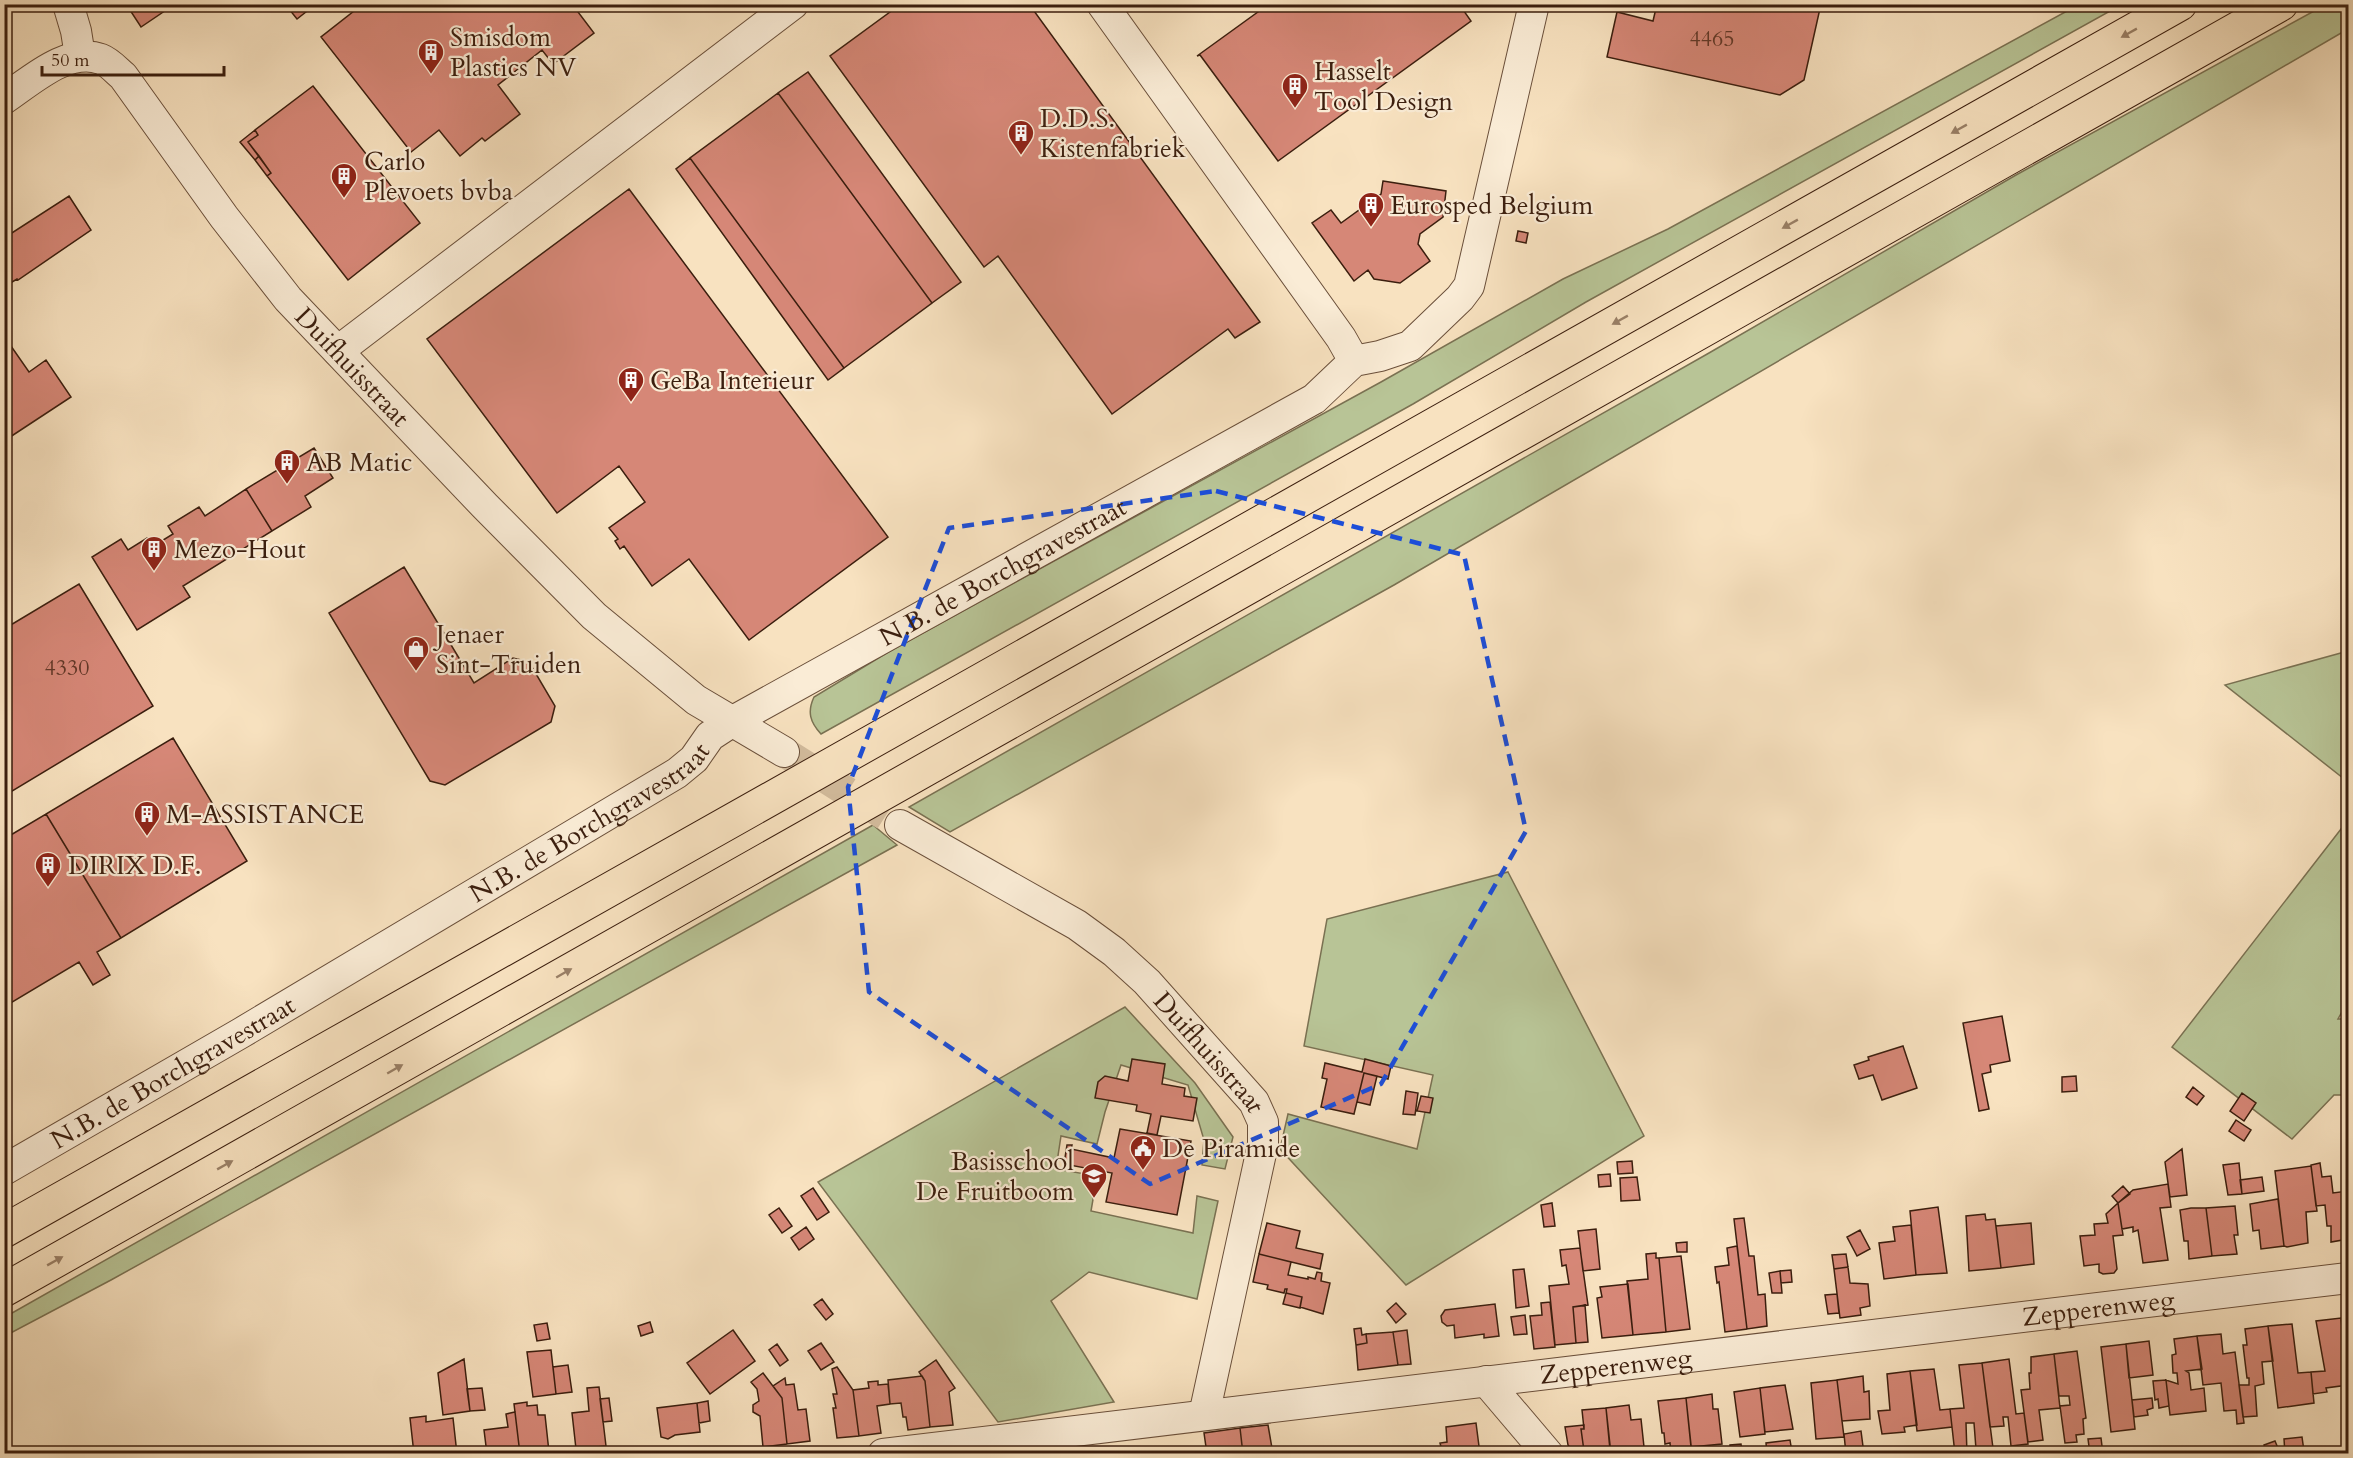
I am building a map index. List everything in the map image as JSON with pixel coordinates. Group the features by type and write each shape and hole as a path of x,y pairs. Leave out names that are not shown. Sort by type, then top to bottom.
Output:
{"highway":[{"path":"4,1231 2180,4"},
{"path":"4,1290 2281,4"}],"street":[{"path":"4,99 52,67 80,56 68,4"},
{"path":"338,351 793,4"},
{"path":"1102,4 1341,338 1354,361 1380,356 1410,346 1460,298 1469,286 1534,4"},
{"name":"Duifhuisstraat","path":"80,56 102,60 123,76 224,217 288,299 594,616 696,700 784,752"},
{"name":"N.B. de Borchgravestraat","path":"4,1170 221,1045 677,773 694,759 710,736 733,721 1314,399 1354,361"},
{"name":"Duifhuisstraat","path":"900,825 1077,926 1114,952 1147,982 1254,1102 1263,1122 1263,1144 1204,1414"},
{"name":"Zepperenweg","path":"883,1454 2349,1278"},
{"path":"1486,1381 1548,1454"}],"highlighted area":[{"path":"1216,491 1464,555 1526,831 1381,1084 1150,1184 869,992 848,787 949,528"}],"green space":[{"path":"2078,5 2121,5 1586,302 1413,404 821,734 814,725 810,712 814,697 890,651 1381,382 1563,279 1668,229"},
{"path":"2325,5 2348,5 2348,29 1394,585 950,832 909,807 1709,353 2016,175"},
{"path":"2348,651 2348,782 2225,685"},
{"path":"2348,820 2348,1001 2338,1019 2348,1019 2348,1095 2334,1095 2292,1139 2172,1047"},
{"path":"873,825 897,845 111,1280 5,1336 5,1317"},
{"path":"1508,872 1644,1136 1406,1285 1280,1149 1288,1114 1417,1149 1433,1075 1304,1046 1327,919"},
{"path":"1125,1007 1195,1083 1233,1137 1225,1169 1202,1165 1204,1140 1188,1085 1121,1065 1097,1144 1061,1136 1056,1169 1097,1176 1091,1211 1193,1233 1197,1196 1218,1201 1197,1299 1089,1272 1051,1301 1114,1402 998,1422 818,1182"}],"building":[{"path":"126,4 175,4 141,27"},
{"path":"285,4 316,4 297,19"},
{"name":"Smisdom Plastics NV","path":"363,4 572,4 594,33 553,64 542,50 498,85 520,114 485,141 482,138 460,156 439,130 411,152 321,37"},
{"name":"D.D.S. Kistenfabriek","path":"901,4 1029,4 1260,322 1235,338 1228,329 1112,414 998,256 984,267 830,56"},
{"name":"Hasselt Tool Design","path":"1269,4 1459,4 1471,21 1278,161 1200,55 1197,56"},
{"path":"1657,4 1821,4 1804,80 1780,95 1607,57 1617,12 1653,21"},
{"path":"808,72 961,282 932,303 778,93"},
{"name":"Carlo Plevoets bvba","path":"313,86 420,223 348,280 267,176 271,173 248,142 258,135 255,130"},
{"path":"778,93 932,303 844,368 690,158"},
{"path":"255,130 258,135 248,142 259,156 255,160 240,142"},
{"path":"259,156 271,173 267,176 255,160"},
{"path":"690,158 844,368 828,380 676,169"},
{"name":"Eurosped Belgium","path":"1383,181 1446,191 1443,217 1420,234 1418,244 1430,261 1400,283 1374,279 1368,270 1354,281 1312,223 1331,210 1341,223 1381,194"},
{"name":"GeBa Interieur","path":"629,189 888,537 749,640 689,559 652,586 624,546 620,549 615,541 618,539 609,528 645,502 619,466 557,513 427,339"},
{"path":"69,196 91,230 18,280 4,287 4,238"},
{"path":"1518,231 1528,233 1526,243 1516,241"},
{"path":"4,336 29,372 46,360 71,397 4,441"},
{"name":"AB Matic","path":"314,448 333,478 305,496 311,507 272,531 246,489"},
{"name":"Mezo-Hout","path":"246,489 272,531 183,586 190,597 137,630 92,557 121,539 128,550 147,538 152,547 173,534 168,526 199,507 205,516"},
{"name":"Jenaer Sint-Truiden","path":"404,567 474,683 513,658 529,662 555,706 551,722 445,785 430,781 329,613"},
{"path":"79,584 153,706 4,796 4,629"},
{"name":"M-ASSISTANCE","path":"173,738 247,861 121,938 46,814"},
{"name":"DIRIX D.F.","path":"46,814 121,938 97,952 110,975 93,985 79,962 4,1007 4,839"},
{"path":"2002,1016 2010,1061 1990,1065 1991,1072 1982,1074 1989,1109 1979,1111 1963,1023"},
{"path":"1903,1046 1917,1088 1882,1100 1873,1075 1859,1079 1854,1065 1869,1060 1868,1057"},
{"path":"1132,1059 1165,1064 1162,1084 1185,1088 1184,1096 1197,1098 1193,1121 1161,1116 1157,1135 1147,1133 1151,1114 1136,1111 1137,1105 1095,1098 1098,1082 1105,1076 1128,1081"},
{"path":"1365,1059 1391,1066 1388,1079 1364,1073 1354,1114 1321,1107 1327,1079 1322,1078 1325,1063 1362,1072"},
{"path":"1364,1073 1377,1076 1370,1105 1357,1102"},
{"path":"2076,1076 2077,1091 2062,1092 2062,1077"},
{"path":"2193,1087 2204,1096 2197,1105 2186,1097"},
{"path":"1406,1091 1418,1093 1415,1115 1403,1114"},
{"path":"2242,1093 2256,1103 2244,1121 2230,1111"},
{"path":"1421,1096 1433,1098 1430,1113 1417,1111"},
{"path":"2236,1120 2251,1130 2244,1141 2229,1131"},
{"name":"De Piramide","path":"1120,1129 1191,1141 1177,1215 1106,1202 1112,1173 1064,1164 1067,1145 1072,1145 1071,1149 1114,1158"},
{"path":"2182,1149 2187,1195 2170,1197 2165,1162"},
{"path":"1632,1161 1633,1173 1618,1174 1617,1162"},
{"path":"2239,1163 2242,1194 2228,1195 2223,1165"},
{"path":"2320,1163 2322,1177 2331,1176 2333,1193 2348,1191 2348,1239 2331,1242 2331,1226 2327,1226 2325,1205 2316,1206 2311,1165"},
{"path":"2311,1166 2317,1211 2306,1212 2308,1243 2287,1247 2284,1246 2275,1171"},
{"path":"1610,1174 1611,1186 1599,1187 1598,1175"},
{"path":"1637,1177 1640,1200 1621,1201 1620,1178"},
{"path":"2262,1177 2264,1191 2242,1194 2240,1180"},
{"path":"2168,1184 2171,1207 2160,1208 2168,1260 2143,1263 2138,1230 2133,1232 2133,1227 2122,1229 2118,1203 2133,1190"},
{"path":"2123,1186 2130,1194 2118,1203 2112,1196"},
{"path":"813,1188 829,1212 817,1220 801,1196"},
{"path":"2278,1199 2284,1246 2261,1249 2259,1230 2253,1231 2250,1204"},
{"path":"1552,1203 1555,1226 1544,1227 1541,1205"},
{"path":"2118,1203 2123,1235 2113,1236 2117,1269 2114,1273 2103,1274 2099,1272 2099,1264 2084,1266 2080,1236 2095,1235 2094,1224 2108,1223 2106,1214"},
{"path":"2235,1206 2238,1235 2234,1235 2237,1254 2212,1256 2206,1208"},
{"path":"1938,1207 1947,1273 1916,1275 1910,1211"},
{"path":"779,1208 792,1226 782,1233 769,1215"},
{"path":"2206,1208 2212,1256 2189,1259 2188,1241 2184,1241 2180,1210"},
{"path":"1985,1214 1986,1220 1995,1219 2001,1268 1969,1271 1966,1216"},
{"path":"1744,1218 1749,1256 1754,1256 1758,1295 1765,1294 1767,1326 1747,1329 1734,1219"},
{"path":"1267,1223 1300,1231 1296,1248 1323,1254 1320,1269 1259,1254"},
{"path":"2031,1223 2034,1264 2001,1268 1996,1226"},
{"path":"1911,1225 1916,1275 1884,1279 1879,1243 1895,1241 1893,1227"},
{"path":"806,1227 814,1239 799,1250 791,1238"},
{"path":"1596,1229 1600,1269 1583,1271 1578,1231"},
{"path":"1860,1230 1870,1249 1857,1256 1847,1237"},
{"path":"1687,1242 1687,1252 1677,1252 1676,1243"},
{"path":"1737,1246 1747,1329 1725,1332 1715,1267 1729,1265 1727,1248"},
{"path":"1580,1248 1588,1305 1573,1307 1576,1343 1555,1345 1549,1286 1569,1284 1566,1265 1562,1266 1560,1250"},
{"path":"1656,1253 1656,1258 1659,1258 1666,1332 1633,1335 1627,1281 1648,1279 1646,1254"},
{"path":"1259,1254 1291,1262 1288,1275 1315,1279 1317,1272 1322,1273 1321,1281 1330,1283 1323,1314 1300,1307 1302,1297 1286,1293 1287,1289 1284,1293 1267,1289 1268,1285 1253,1282"},
{"path":"1846,1254 1848,1267 1834,1269 1832,1255"},
{"path":"1681,1256 1690,1329 1666,1332 1659,1258"},
{"path":"1848,1267 1850,1283 1868,1284 1870,1306 1860,1308 1861,1315 1840,1318 1834,1269"},
{"path":"1524,1269 1529,1306 1516,1308 1513,1270"},
{"path":"1791,1270 1792,1282 1781,1283 1780,1271"},
{"path":"1780,1271 1782,1293 1772,1293 1769,1273"},
{"path":"1628,1284 1633,1335 1602,1338 1597,1298 1602,1297 1600,1287"},
{"path":"1286,1293 1302,1297 1300,1308 1283,1304"},
{"path":"1837,1294 1839,1313 1828,1314 1825,1295"},
{"path":"822,1299 833,1314 826,1320 814,1305"},
{"path":"1550,1302 1555,1347 1534,1349 1530,1316 1542,1315 1541,1303"},
{"path":"1396,1303 1406,1314 1396,1323 1387,1311"},
{"path":"1495,1304 1499,1336 1484,1338 1484,1334 1455,1338 1454,1325 1447,1326 1442,1322 1441,1316 1445,1310"},
{"path":"1585,1305 1588,1342 1576,1343 1573,1307"},
{"path":"1525,1315 1527,1334 1514,1335 1511,1317"},
{"path":"2341,1318 2348,1318 2348,1385"},
{"path":"2341,1318 2348,1385 2326,1388 2327,1392 2313,1394 2311,1372 2325,1371 2316,1321"},
{"path":"650,1322 653,1332 641,1336 638,1326"},
{"path":"547,1323 550,1339 537,1341 534,1325"},
{"path":"2292,1324 2298,1373 2311,1372 2314,1403 2278,1408 2268,1326"},
{"path":"2268,1326 2273,1361 2262,1362 2264,1384 2255,1386 2257,1416 2243,1417 2239,1385 2249,1385 2243,1345 2247,1345 2245,1329"},
{"path":"1361,1328 1362,1335 1366,1334 1367,1343 1356,1345 1354,1329"},
{"path":"733,1330 755,1361 710,1394 687,1363"},
{"path":"1407,1330 1411,1364 1398,1365 1393,1332"},
{"path":"1393,1332 1398,1365 1358,1370 1356,1345 1367,1343 1366,1334"},
{"path":"2221,1334 2223,1354 2235,1352 2244,1423 2237,1424 2236,1410 2224,1411 2221,1383 2203,1385 2197,1336"},
{"path":"2197,1336 2202,1369 2186,1371 2189,1373 2191,1390 2204,1388 2206,1411 2170,1415 2166,1380 2178,1384 2177,1373 2173,1373 2172,1355 2176,1354 2174,1339"},
{"path":"2149,1341 2153,1375 2129,1378 2126,1344"},
{"path":"821,1343 834,1362 821,1370 808,1351"},
{"path":"777,1344 788,1360 780,1366 769,1350"},
{"path":"2126,1344 2135,1429 2111,1432 2101,1347"},
{"path":"551,1350 556,1394 533,1397 527,1352"},
{"path":"2077,1351 2086,1418 2083,1419 2084,1434 2076,1435 2077,1442 2065,1443 2060,1406 2070,1405 2069,1396 2059,1396 2054,1354"},
{"path":"2054,1354 2060,1408 2039,1410 2043,1440 2028,1442 2021,1390 2030,1389 2031,1357"},
{"path":"464,1359 470,1411 443,1415 438,1373"},
{"path":"2009,1359 2016,1414 2024,1413 2028,1444 2011,1446 2008,1417 2003,1417 2004,1426 1990,1427 1982,1363"},
{"path":"936,1360 955,1388 949,1392 953,1425 930,1427 925,1381 919,1372"},
{"path":"1982,1363 1993,1448 1976,1449 1974,1423 1966,1423 1967,1454 1955,1454 1950,1409 1964,1408 1959,1365"},
{"path":"568,1365 572,1392 556,1394 553,1367"},
{"path":"837,1367 853,1390 859,1436 837,1438 833,1394 837,1394 832,1369"},
{"path":"1934,1369 1940,1410 1950,1409 1952,1427 1917,1431 1910,1371"},
{"path":"1910,1371 1917,1425 1904,1427 1905,1432 1882,1434 1878,1411 1890,1410 1887,1374"},
{"path":"763,1373 782,1398 787,1444 763,1447 760,1416 753,1412 753,1405 759,1401 757,1389 751,1382"},
{"path":"922,1376 925,1381 930,1427 908,1430 901,1403 890,1404 888,1380"},
{"path":"1863,1376 1864,1392 1869,1391 1870,1419 1842,1421 1837,1380"},
{"path":"785,1378 786,1385 794,1384 798,1410 806,1409 810,1441 787,1444 782,1398 773,1386"},
{"path":"1837,1380 1844,1437 1816,1439 1811,1383"},
{"path":"2166,1380 2169,1406 2159,1408 2158,1399 2155,1400 2153,1381"},
{"path":"878,1381 878,1385 888,1384 890,1404 877,1406 881,1433 859,1436 853,1390 869,1388 868,1382"},
{"path":"1785,1385 1793,1429 1765,1432 1760,1388"},
{"path":"599,1387 606,1446 576,1449 572,1413 589,1411 587,1388"},
{"path":"482,1388 485,1410 470,1411 467,1389"},
{"path":"1760,1388 1765,1434 1740,1437 1734,1392"},
{"path":"1712,1394 1713,1409 1718,1409 1722,1444 1691,1447 1686,1398"},
{"path":"609,1398 612,1421 603,1422 600,1399"},
{"path":"1686,1398 1692,1454 1671,1454 1670,1443 1665,1444 1664,1433 1662,1433 1658,1401"},
{"path":"2152,1398 2153,1408 2147,1410 2148,1415 2134,1417 2132,1400"},
{"path":"708,1401 710,1421 699,1423 697,1403"},
{"path":"527,1402 527,1406 537,1405 538,1415 545,1415 549,1452 520,1454 514,1404"},
{"path":"697,1403 700,1432 675,1435 668,1439 661,1437 657,1408"},
{"path":"1629,1405 1631,1420 1641,1419 1644,1447 1633,1449 1633,1454 1611,1454 1606,1408"},
{"path":"1606,1408 1610,1450 1584,1451 1581,1429 1584,1429 1582,1410"},
{"path":"515,1412 520,1454 487,1454 484,1430 508,1427 506,1414"},
{"path":"426,1416 426,1422 453,1418 457,1454 414,1454 410,1418"},
{"path":"1476,1423 1480,1454 1443,1454 1440,1443 1447,1442 1446,1427"},
{"path":"1268,1425 1273,1454 1243,1454 1240,1428"},
{"path":"1584,1425 1584,1429 1581,1429 1584,1451 1574,1452 1568,1445 1565,1427"},
{"path":"1240,1428 1243,1454 1207,1454 1204,1433"},
{"path":"1861,1431 1864,1454 1846,1454 1844,1434"},
{"path":"2302,1437 2304,1451 2285,1454 2284,1439"},
{"path":"2101,1438 2103,1454 2090,1454 2088,1439"},
{"path":"1790,1440 1792,1452 1767,1454 1766,1443"},
{"path":"2275,1441 2280,1453 2267,1454 2264,1445"},
{"path":"1741,1444 1742,1454 1731,1454 1730,1445"}],"tunnel":[{"path":"784,752 900,825"}],"place":[{"name":"Smisdom Plastics NV","path":"431,75"},
{"name":"Hasselt Tool Design","path":"1295,109"},
{"name":"D.D.S. Kistenfabriek","path":"1021,156"},
{"name":"Carlo Plevoets bvba","path":"344,199"},
{"name":"Eurosped Belgium","path":"1371,228"},
{"name":"GeBa Interieur","path":"631,403"},
{"name":"AB Matic","path":"287,485"},
{"name":"Mezo-Hout","path":"154,572"},
{"name":"Jenaer Sint-Truiden","path":"416,672"},
{"name":"M-ASSISTANCE","path":"147,837"},
{"name":"DIRIX D.F.","path":"48,888"},
{"name":"De Piramide","path":"1143,1171"},
{"name":"Basisschool De Fruitboom","path":"1094,1199"}]}
